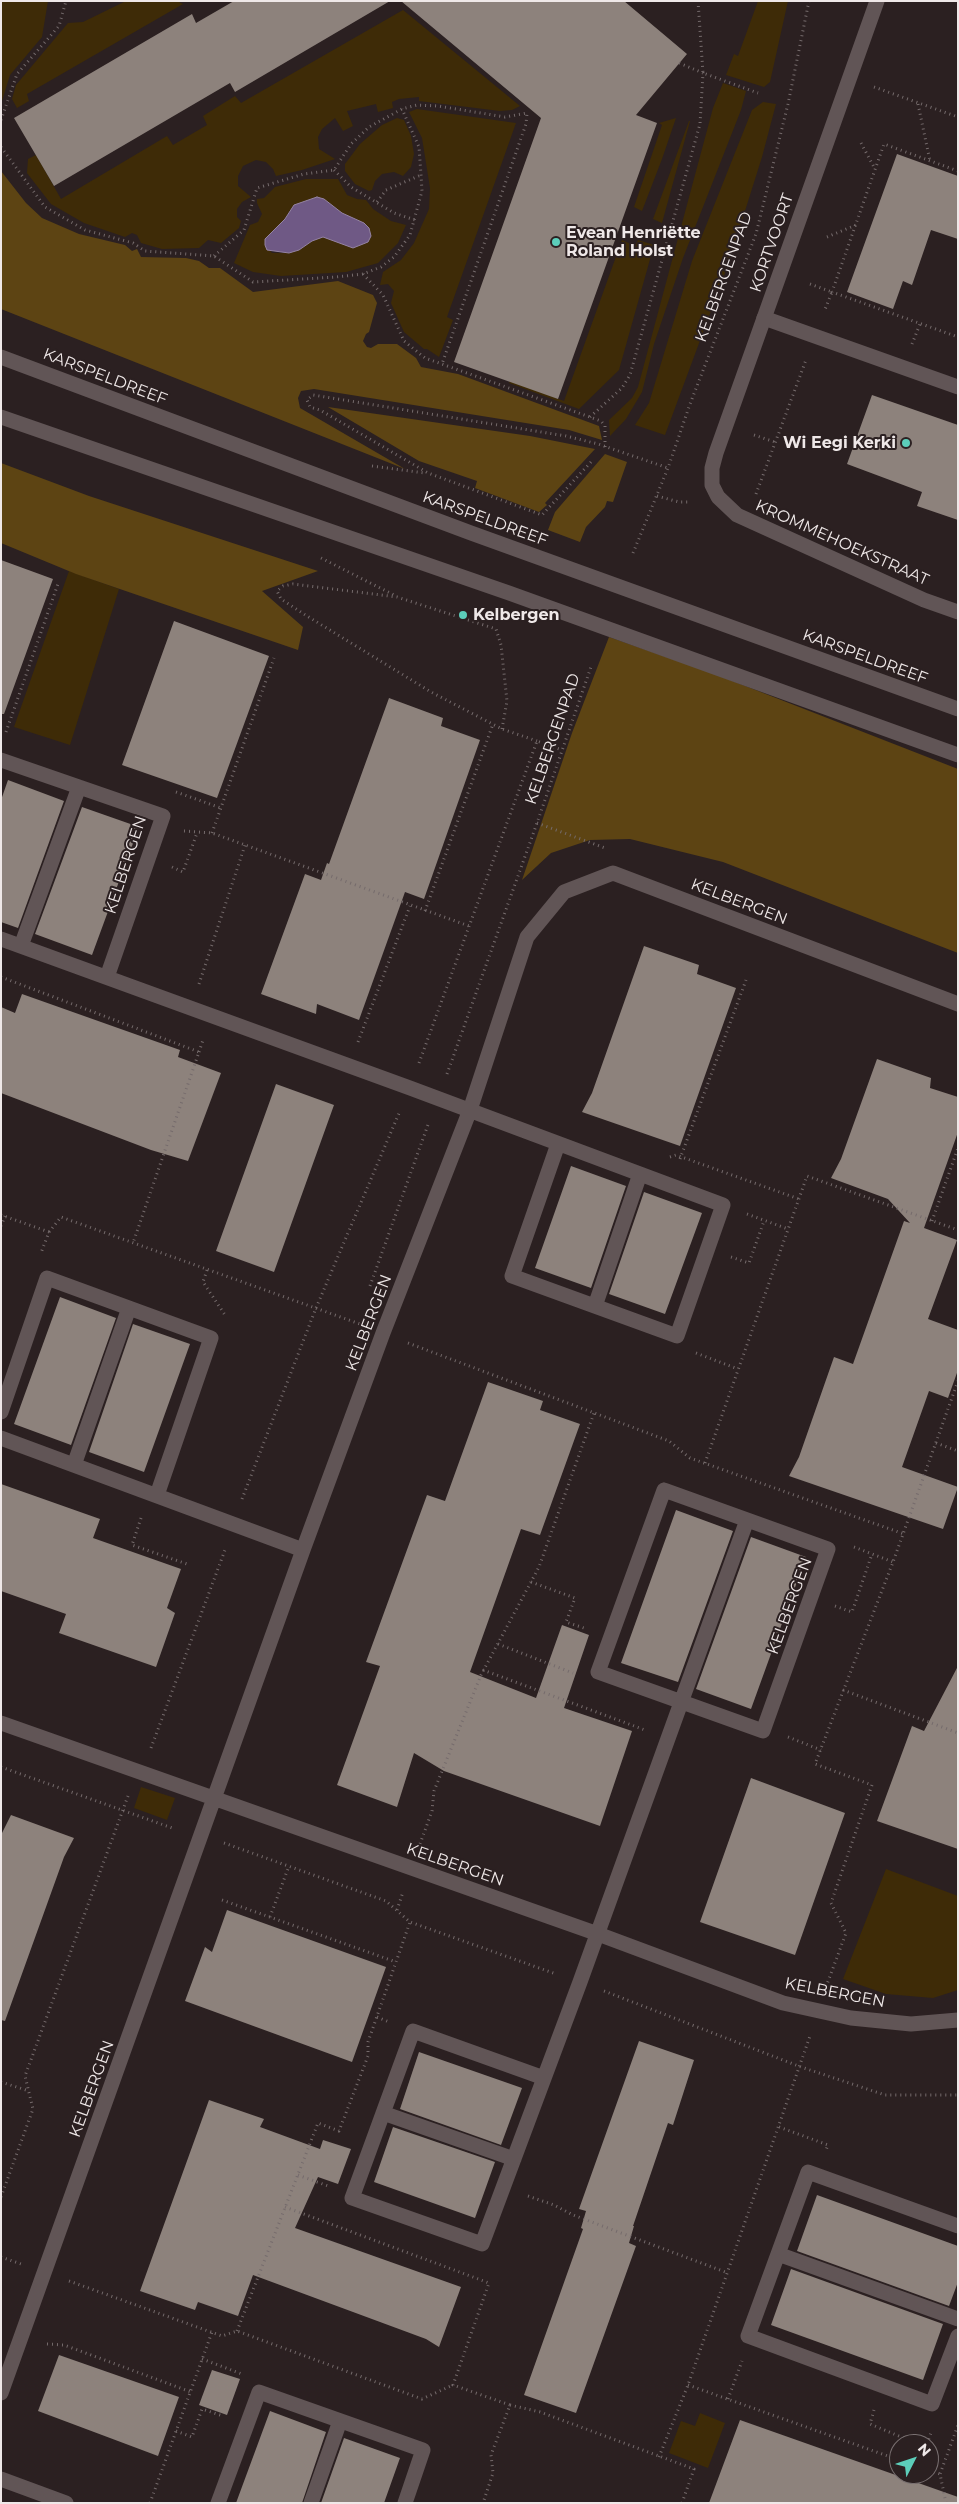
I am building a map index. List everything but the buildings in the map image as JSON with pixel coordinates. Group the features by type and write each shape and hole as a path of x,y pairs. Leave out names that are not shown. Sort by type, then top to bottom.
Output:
{"street":[{"name":"KORTVOORT","path":"718,497 712,485 714,460 876,1"},
{"path":"764,318 958,387"},
{"name":"KARSPELDREEF","path":"1,357 462,530 958,709"},
{"path":"1,417 509,593 958,755"},
{"name":"KROMMEHOEKSTRAAT","path":"718,497 737,515 924,600 958,612"},
{"name":"KELBERGEN","path":"1,760 163,816 107,977"},
{"path":"22,946 79,787"},
{"name":"KELBERGEN","path":"1,2393 304,1550 383,1334 470,1110 527,937 564,892 613,873 958,1004"},
{"path":"1,939 470,1110 723,1205 677,1336 512,1276 558,1144"},
{"path":"595,1306 640,1174"},
{"path":"1,1412 47,1278 211,1338 156,1495"},
{"path":"74,1465 129,1308"},
{"path":"1,1438 304,1550"},
{"name":"KELBERGEN","path":"664,1490 828,1549 763,1731 682,1701 598,1672 664,1490"},
{"path":"544,2078 413,2031 352,2198 482,2244 598,1934 747,1520"},
{"name":"KELBERGEN","path":"1,1723 598,1934 783,2003 851,2018 911,2024 958,2020"},
{"path":"383,2113 514,2159"},
{"path":"958,2226 808,2172 748,2336 932,2404 958,2336"},
{"path":"778,2254 958,2319"},
{"path":"218,2503 259,2392 423,2450 405,2503"},
{"path":"311,2503 340,2421"},
{"path":"1,2479 66,2503"}],"path":[{"path":"1,120 17,74 59,26 66,1"},
{"path":"590,417 622,388 630,375 700,124 703,73 698,1"},
{"name":"KELBERGENPAD","path":"633,553 668,468 693,395 756,234 788,104 809,1"},
{"path":"679,63 758,93"},
{"path":"880,90 958,118"},
{"path":"918,103 930,161"},
{"path":"214,256 244,230 258,188 304,174 334,170 351,144 369,127 402,109 417,105 438,106 506,117 527,113 523,134 442,364"},
{"path":"1,147 45,207 84,230 133,243 145,251 214,256 253,282 363,274 381,267 394,257 410,236 422,191 418,161 419,147 402,109"},
{"path":"861,143 875,169"},
{"path":"754,500 832,292 884,144 958,171"},
{"path":"334,170 351,187 394,213 415,220"},
{"path":"377,202 386,190 421,175"},
{"path":"827,237 856,225"},
{"path":"363,274 383,295 404,341 426,358 590,417 605,426 604,447"},
{"path":"810,284 958,338"},
{"path":"591,462 542,515 428,473 320,410 310,407 307,400 313,396 323,397 566,436 668,468"},
{"path":"754,435 775,442"},
{"path":"6,732 59,581"},
{"path":"502,729 507,701 501,645 496,629 397,597 294,584 283,586 277,591 281,599 431,692 502,729 562,750"},
{"path":"212,833 274,658"},
{"name":"KELBERGENPAD","path":"538,823 592,664"},
{"path":"425,911 493,724"},
{"path":"1,2197 33,2109 25,2076 121,1810 140,1772 316,1308 410,1088 537,741"},
{"path":"190,833 212,833 469,926"},
{"path":"165,865 183,872 197,833"},
{"path":"200,983 245,845"},
{"path":"358,1042 410,906"},
{"path":"1,977 199,1052"},
{"path":"679,1163 746,980"},
{"path":"133,1243 204,1039"},
{"path":"932,1221 958,1148"},
{"path":"705,1463 807,1176 958,1230"},
{"path":"1,1226 3,1216 48,1232"},
{"path":"40,1255 48,1232 61,1217 316,1308 668,1441 690,1458 904,1534"},
{"path":"755,1217 788,1229"},
{"path":"728,1256 749,1263 764,1221"},
{"path":"207,1270 203,1282 227,1318"},
{"path":"696,1354 738,1369"},
{"path":"659,2456 688,2384 728,2273 846,1933 831,1903 872,1784 815,1764 904,1534 958,1381"},
{"path":"411,1869 432,1811 434,1791 483,1670 539,1566 594,1413"},
{"path":"936,1443 958,1451"},
{"path":"141,1518 132,1545 187,1564"},
{"path":"854,1548 893,1562"},
{"path":"831,1604 852,1612 872,1554"},
{"path":"531,1582 575,1598 566,1622 590,1630"},
{"path":"498,1644 573,1673"},
{"path":"483,1670 668,1738"},
{"path":"843,1690 958,1733"},
{"path":"795,1739 821,1750"},
{"path":"1,1767 121,1810 202,1835 386,1901 410,1922 580,1982 801,2066 886,2095 958,2095"},
{"path":"270,1917 289,1866"},
{"path":"222,1900 396,1962"},
{"path":"237,2331 318,2122 339,2131 368,2056 368,2042 410,1922"},
{"path":"377,2017 385,2020"},
{"path":"1,2082 28,2092"},
{"path":"779,2127 828,2145 824,2155"},
{"path":"298,2175 324,2185"},
{"path":"527,2195 554,2204 573,2215 728,2273"},
{"path":"285,2207 489,2283 453,2384"},
{"path":"1,2257 222,2336 237,2331 422,2398 453,2384 510,2405 540,2412 694,2469 682,2503"},
{"path":"150,2503 212,2332"},
{"path":"21,2339 32,2343 64,2345 190,2392"},
{"path":"202,2359 235,2372"},
{"path":"728,2399 739,2370"},
{"path":"688,2384 889,2456"},
{"path":"876,2404 870,2424 894,2434"},
{"path":"483,2503 494,2473 491,2455 510,2405"},
{"path":"176,2431 192,2437 202,2409 226,2417"},
{"path":"946,2503 940,2474 958,2425"},
{"path":"931,2434 932,2430"}],"shaded area":[{"path":"1,1 48,1 42,37 10,75 1,104"},
{"path":"126,1 177,1 183,4 27,94 29,101 17,108 12,99 16,85 68,23 83,22"},
{"path":"758,1 788,1 770,82 764,87 726,75 734,54 738,56"},
{"path":"403,10 520,106 512,110 500,111 419,101 419,97 399,99 392,102 393,108 378,112 376,104 347,111 353,126 343,131 335,118 322,129 318,137 319,149 335,159 276,176 273,169 266,162 256,160 243,166 238,176 238,186 251,197 242,202 237,209 237,217 241,221 239,228 221,243 208,240 199,248 162,249 141,243 137,235 132,233 125,237 84,223 51,204 27,173 28,159 36,155 61,199 167,136 173,145 207,125 203,116 235,96 241,103"},
{"path":"723,83 746,91 741,110 683,258 654,344 642,392 626,419 610,436 609,420 632,398 638,387 713,108"},
{"path":"763,102 776,104 762,157 728,265 665,435 635,425 649,403 692,261 752,110"},
{"path":"417,109 516,123 447,317 453,320 439,357 424,349 404,332 391,303 394,291 388,284 380,285 383,272 401,260 414,243 429,209 430,188 422,138 409,112"},
{"path":"397,118 404,120 411,136 414,154 411,167 403,176 394,172 382,174 375,181 372,190 369,191 355,184 345,171 345,164 360,144 382,125"},
{"path":"676,118 642,211 634,207 662,125 659,123"},
{"path":"690,121 662,223 653,219"},
{"path":"1,171 26,203 42,218 79,234 125,245 132,251 137,249 141,257 186,258 199,261 209,268 220,268 253,292 338,281 373,295 377,303 369,332 363,341 367,347 371,348 378,344 397,344 416,358 421,367 458,374 599,426 602,440 569,430 314,389 301,391 298,398 300,408 405,469 1,309"},
{"path":"306,179 338,179 347,195 366,200 373,209 391,221 406,225 398,243 378,263 346,272 281,276 253,272 234,263 250,225 258,222 262,214 257,199 264,198 275,187","holes":["324,200 342,213 364,223 336,241 323,237 312,241 299,250 289,253 272,253 265,245 265,239 285,219 290,210"]},
{"path":"317,197 324,199 342,213 364,223 369,228 371,236 368,242 353,248 323,237 312,241 299,250 289,253 267,250 265,239 285,219 294,205"},
{"path":"622,240 635,246 638,240 654,245 619,370 579,409 509,383 510,381 564,401"},
{"path":"328,407 530,436 595,449 539,512 475,488 477,481 419,461"},
{"path":"605,454 627,462 613,502 607,501 605,507 586,527 580,542 548,530 555,512"},
{"path":"1,463 89,496 318,571 262,591 303,627 298,650 76,574 1,543"},
{"path":"69,571 119,589 70,745 14,727"},
{"path":"609,637 712,673 958,769 958,953 723,862 630,839 590,840 551,853 522,880 572,733"},
{"path":"141,1787 175,1798 167,1820 134,1808"},
{"path":"886,1869 958,1896 958,1990 933,1998 886,1994 843,1979"},
{"path":"700,2413 725,2423 708,2468 669,2453 681,2421 695,2426"}],"place":[{"name":"Evean Henriëtte Roland Holst","path":"556,242"},
{"name":"Wi Eegi Kerki","path":"906,443"},
{"name":"Kelbergen","path":"463,615"}]}
